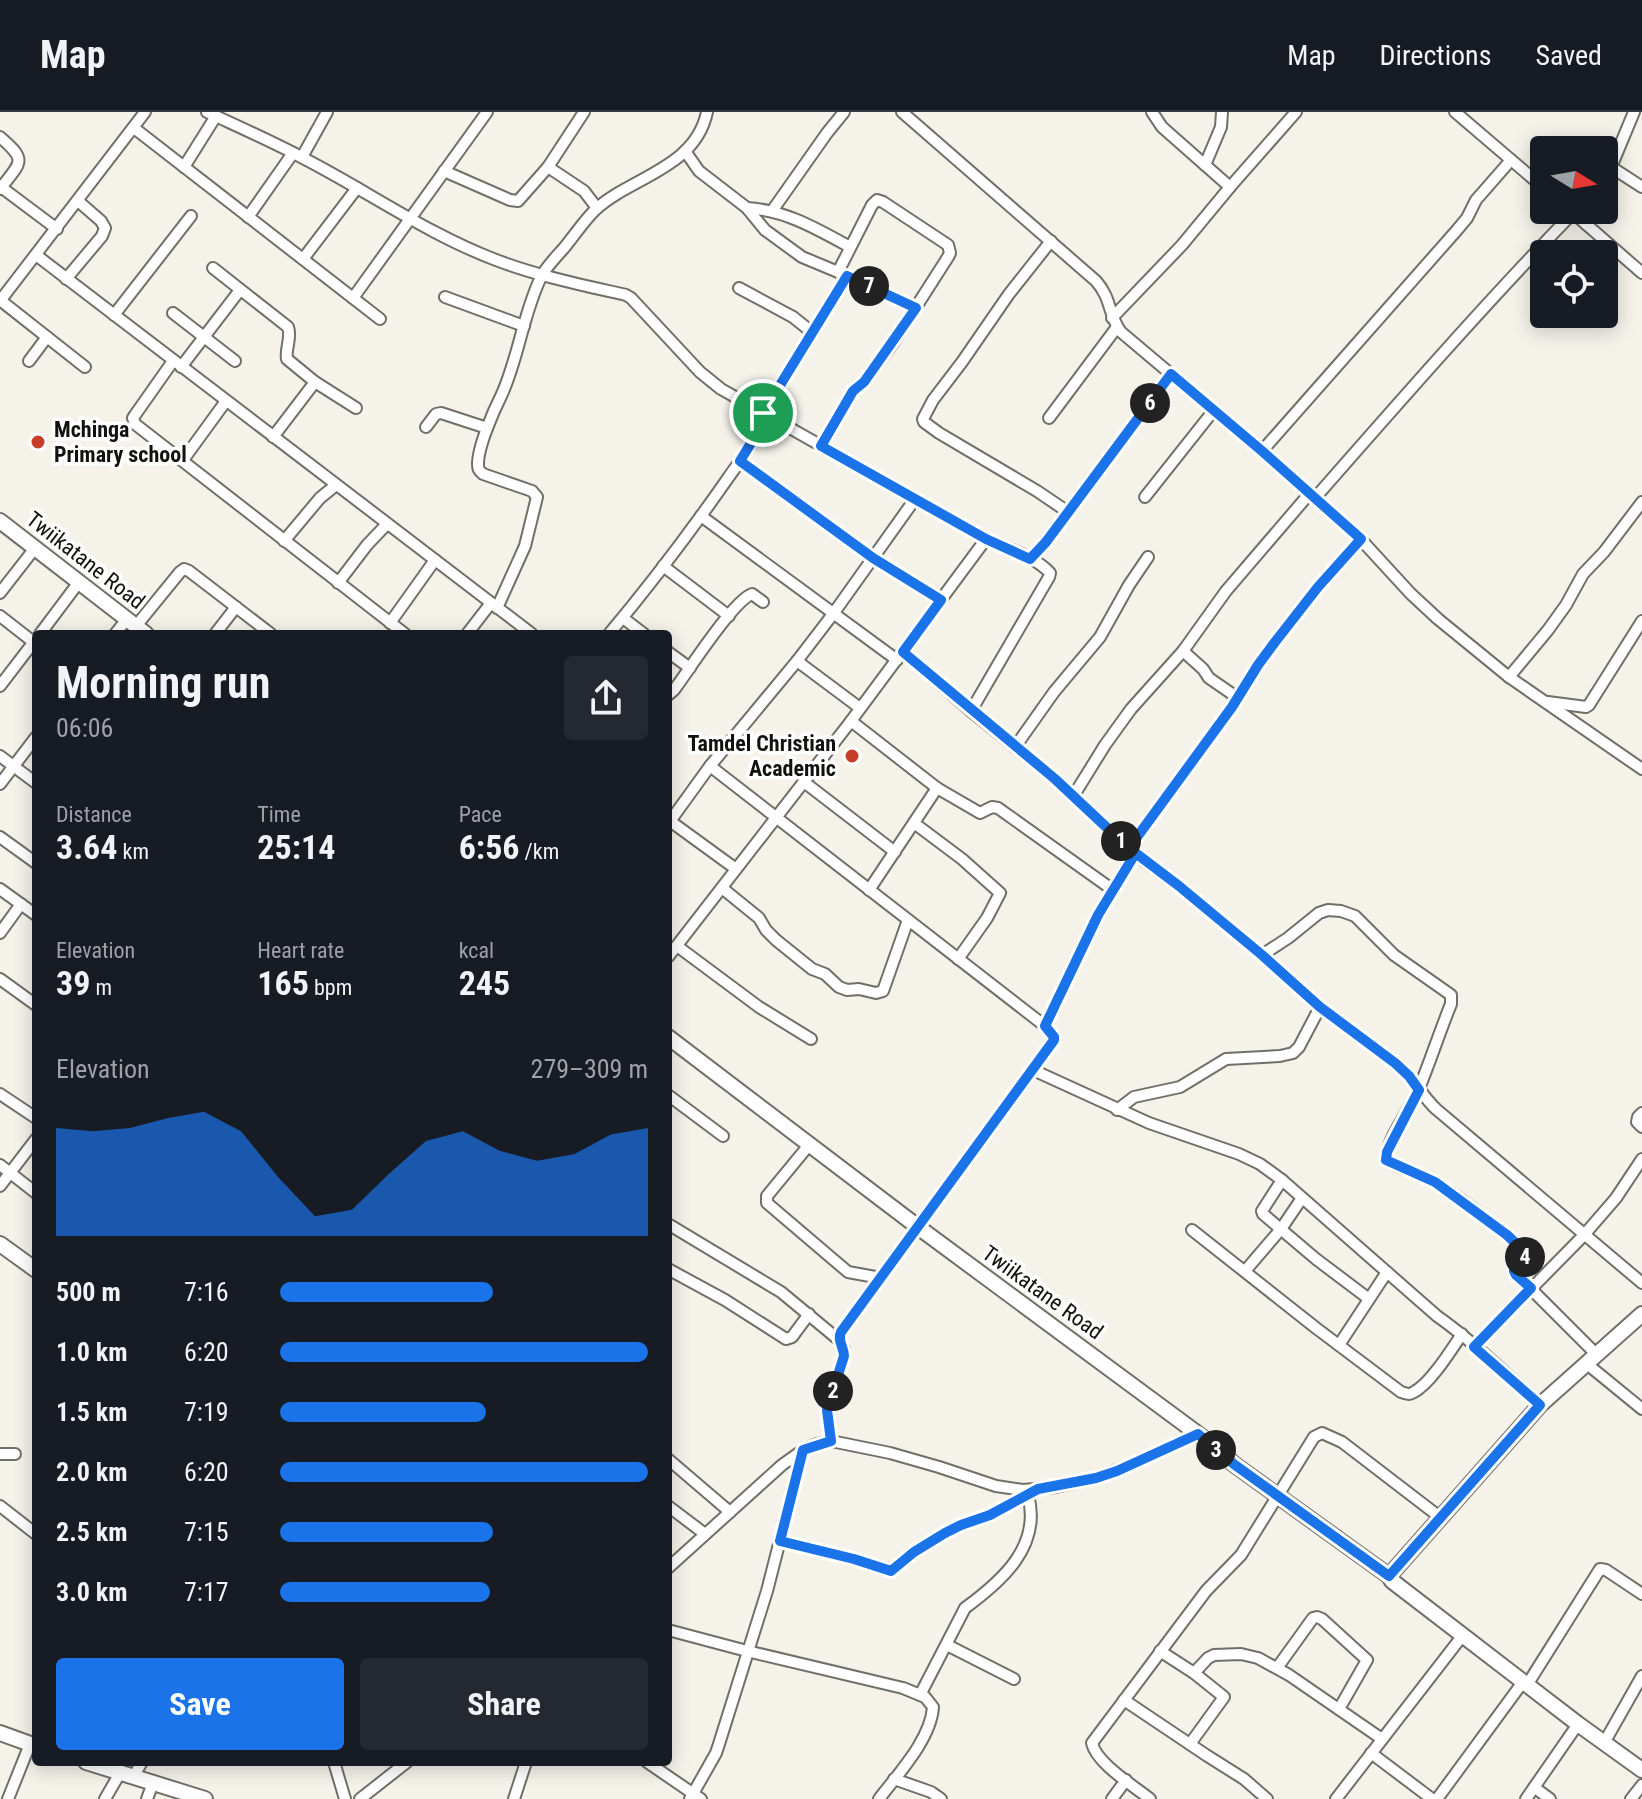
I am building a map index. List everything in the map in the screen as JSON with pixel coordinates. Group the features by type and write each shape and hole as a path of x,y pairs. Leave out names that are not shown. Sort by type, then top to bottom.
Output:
{"street":[{"path":"85,367 0,300 145,112"},
{"path":"248,217 327,112"},
{"path":"353,298 487,112"},
{"path":"444,171 515,201 523,197 548,167 584,112"},
{"path":"471,630 494,605 525,546 537,497 532,491 487,476 479,471 478,462 487,428 511,374 542,275 597,208 658,173 685,151 703,125 707,112"},
{"path":"772,211 844,112"},
{"path":"902,112 1102,288 1115,322 1361,539 1411,594 1448,628 1509,677 1642,769"},
{"path":"1152,112 1162,127 1230,187"},
{"path":"1205,165 1221,127 1222,112"},
{"path":"1049,418 1115,322 1296,112"},
{"path":"1455,112 1530,176"},
{"path":"1618,150 1634,112"},
{"path":"184,167 212,114 495,259 542,275 626,295 710,381 986,539 1047,569 1050,575 971,711"},
{"path":"134,128 380,319"},
{"path":"0,137 16,150 19,157 18,165 1,188 57,229"},
{"path":"685,151 699,171 747,208 765,230 802,257 916,308"},
{"path":"1262,451 1457,230 1476,200 1511,160"},
{"path":"548,167 584,191 597,208"},
{"path":"1618,172 1642,187"},
{"path":"303,259 357,188"},
{"path":"612,630 740,461 759,430 763,413 813,333 872,205 880,200 948,245 950,253 864,382 853,391 821,446"},
{"path":"66,279 102,236 105,228 78,201"},
{"path":"747,208 772,211 805,223 850,247"},
{"path":"114,315 191,216"},
{"path":"1074,795 1121,722 1183,651 1226,591 1560,224"},
{"path":"1587,225 1642,273"},
{"path":"1051,241 1009,294 933,400 923,419 939,433 1068,512"},
{"path":"36,255 527,630"},
{"path":"213,268 288,327 287,359 315,382 356,408"},
{"path":"739,288 793,317 813,333"},
{"path":"240,290 133,421 400,630"},
{"path":"445,297 524,326"},
{"path":"173,313 235,361"},
{"path":"29,361 47,337"},
{"path":"1030,559 1046,542 1171,374"},
{"path":"273,437 315,382"},
{"path":"183,460 226,401"},
{"path":"1145,497 1214,410"},
{"path":"426,427 436,414 441,413 487,428"},
{"path":"740,461 873,558 941,600"},
{"path":"284,541 320,498 336,485"},
{"path":"672,819 710,766 833,614 915,499"},
{"path":"1509,677 1566,605 1581,576 1604,552 1642,502"},
{"path":"701,516 833,614 900,656 971,711 1074,795 1132,851 1179,886 1320,1007 1395,1063 1436,1109 1642,1283"},
{"name":"Twiikatane Road","path":"0,521 136,627"},
{"path":"338,583 387,524"},
{"path":"672,952 851,721 986,539"},
{"path":"1045,1026 1132,851 1258,665 1318,587 1361,539"},
{"path":"0,593 35,548"},
{"path":"1015,747 1061,683 1100,637 1148,557"},
{"path":"390,623 435,560"},
{"path":"663,566 729,616"},
{"path":"136,627 184,569 266,630"},
{"path":"43,630 79,582"},
{"path":"672,690 748,595 754,595 763,602"},
{"path":"218,630 236,607"},
{"path":"0,616 32,637"},
{"path":"623,618 639,630"},
{"path":"1546,702 1589,705 1642,621"},
{"path":"0,686 32,645"},
{"path":"1183,651 1209,678 1238,698"},
{"path":"672,655 690,668"},
{"path":"797,661 860,708"},
{"path":"851,721 937,788 980,813 992,807 998,808 1113,890"},
{"path":"0,784 32,742"},
{"path":"0,756 32,780"},
{"path":"710,766 1045,1026 1054,1039 841,1332 839,1340"},
{"path":"804,782 895,852"},
{"path":"869,890 937,788"},
{"path":"914,823 1000,891 987,918 958,959"},
{"path":"672,825 736,869"},
{"path":"0,837 32,857"},
{"path":"722,888 759,918 776,940 812,969 825,974 847,990 883,991 908,920"},
{"path":"0,889 32,912"},
{"path":"0,933 21,904"},
{"path":"1262,955 1319,913 1341,911 1355,916 1394,955 1450,994 1451,1002 1419,1090 1387,1152 1386,1160 1435,1182 1525,1251 1526,1255 1514,1272 1592,1359 1642,1409"},
{"path":"677,946 759,1007 811,1039"},
{"path":"0,979 32,1002"},
{"path":"1117,1110 1134,1097 1180,1087 1226,1059 1293,1053 1320,1007"},
{"name":"Twiikatane Road","path":"672,1040 1198,1434 1235,1465 1391,1578 1525,1684 1642,1770"},
{"path":"1033,1070 1117,1110 1260,1164 1462,1334 1540,1405"},
{"path":"0,1094 32,1115"},
{"path":"672,1098 723,1136"},
{"path":"1642,1113 1637,1122 1642,1127"},
{"path":"0,1186 32,1144"},
{"path":"809,1145 767,1196 767,1203 848,1272 881,1278"},
{"path":"1474,1347 1584,1235 1616,1198 1642,1159"},
{"path":"0,1165 32,1190"},
{"path":"1282,1180 1262,1212 1369,1299"},
{"path":"1245,1271 1281,1229 1302,1198"},
{"path":"672,1226 767,1282 839,1340 844,1356 827,1410 831,1441"},
{"path":"1192,1230 1395,1389 1409,1394 1417,1390 1462,1334"},
{"path":"0,1244 32,1267"},
{"path":"672,1271 786,1339 792,1337 809,1314"},
{"path":"1339,1345 1387,1272"},
{"path":"1391,1578 1540,1405 1642,1314"},
{"path":"780,1541 891,1571 945,1533 990,1515 1033,1492 1117,1471 1198,1434"},
{"path":"1150,1799 1104,1761 1091,1746 1206,1591 1241,1555 1318,1434 1342,1442 1441,1518"},
{"path":"672,1564 782,1465 803,1450 831,1441 918,1460 1011,1490 1033,1492"},
{"path":"652,1766 694,1797 716,1753 780,1541 803,1450"},
{"path":"0,1454 15,1454"},
{"path":"672,1462 730,1512"},
{"path":"920,1695 965,1608 992,1587 1016,1561 1027,1541 1033,1492"},
{"path":"0,1506 32,1531"},
{"path":"672,1509 705,1534"},
{"path":"1371,1753 1434,1799 1525,1684 1600,1569 1642,1594"},
{"path":"1277,1668 1313,1618 1322,1619 1367,1660 1339,1709"},
{"path":"672,1631 903,1688 931,1702 932,1719 919,1745 879,1799"},
{"path":"1336,1799 1463,1635"},
{"path":"947,1645 1014,1679"},
{"path":"1160,1651 1224,1697 1190,1744"},
{"path":"1194,1673 1208,1658 1220,1654 1258,1658 1382,1739"},
{"path":"1604,1743 1642,1676"},
{"path":"1124,1700 1244,1779 1267,1799"},
{"path":"1526,1799 1578,1724"},
{"path":"0,1733 32,1744"},
{"path":"8,1799 32,1749"},
{"path":"98,1766 205,1799"},
{"path":"105,1799 137,1766"},
{"path":"335,1766 345,1799"},
{"path":"362,1799 402,1766"},
{"path":"514,1799 525,1766"},
{"path":"894,1779 931,1792 941,1799"},
{"path":"1112,1799 1126,1780"},
{"path":"147,1799 153,1783"},
{"path":"1631,1799 1642,1785"},
{"path":"1535,1788 1550,1799"}],"place":[{"name":"Mchinga Primary school","path":"38,442"},
{"name":"Tamdel Christian Academic","path":"852,756"}],"route":[{"path":"847,276 916,308 864,382 853,391 821,446 986,539 1030,559 1046,542 1171,374 1361,539 1275,642 1232,707 1129,848 1262,955 1320,1007 1409,1076 1419,1090 1395,1134 1386,1160 1435,1182 1507,1235 1526,1253 1514,1271 1531,1288 1474,1347 1540,1405 1389,1576 1235,1465 1198,1434 1117,1471 1038,1489 990,1515 945,1533 891,1571 780,1541 803,1450 831,1441 827,1410 844,1356 839,1340 841,1332 1054,1040 1045,1026 1098,915 1135,854 1055,779 903,652 941,600 873,558 740,461 759,430 763,413 847,276"}]}
